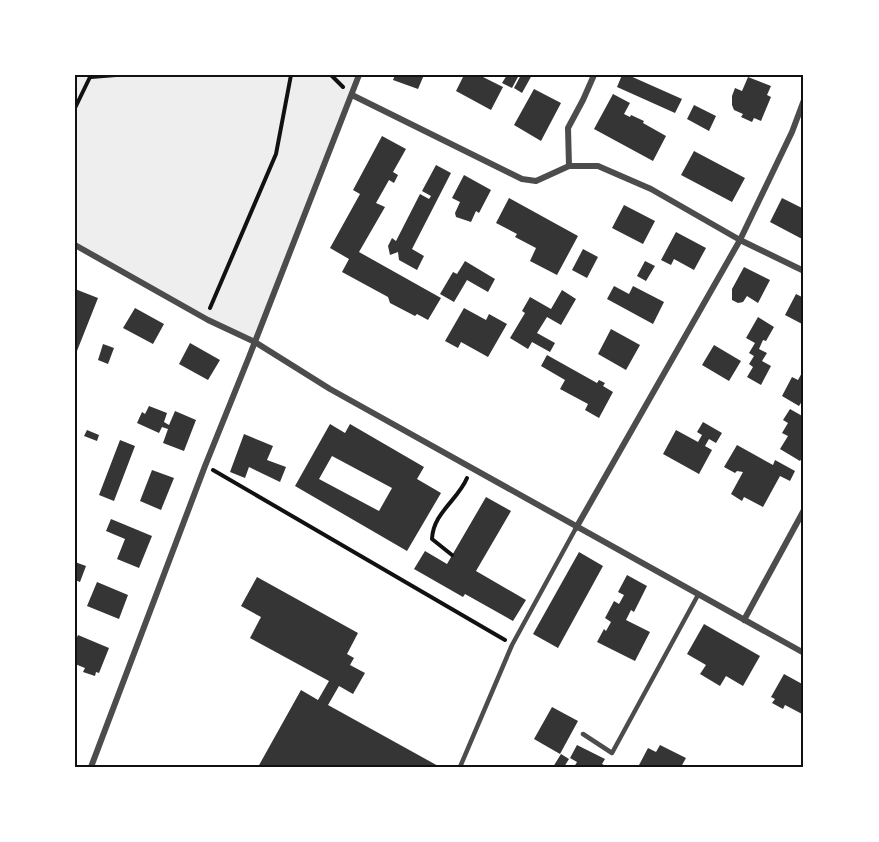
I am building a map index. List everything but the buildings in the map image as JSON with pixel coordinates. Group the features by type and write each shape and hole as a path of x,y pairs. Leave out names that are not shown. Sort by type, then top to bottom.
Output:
{"street":[{"path":"91,767 205,466 359,75"},
{"path":"569,166 568,128 584,100 594,75"},
{"path":"352,94 522,179 536,181 569,166 598,166 651,189 740,240 804,271"},
{"path":"576,528 740,240 792,132 804,100"},
{"path":"75,245 208,320 255,342 330,388 576,528 804,653"},
{"path":"744,620 804,510"}],"lane":[{"path":"460,767 512,645 576,528"},
{"path":"583,734 612,753 698,595"}],"path":[{"path":"75,108 91,76 116,75"},
{"path":"208,320 209,310 276,154 291,75"},
{"path":"205,466 512,645"},
{"path":"452,555 432,539 432,532 440,515 468,478"}],"shaded area":[{"path":"75,75 359,75 255,342 208,320 75,245"}]}
